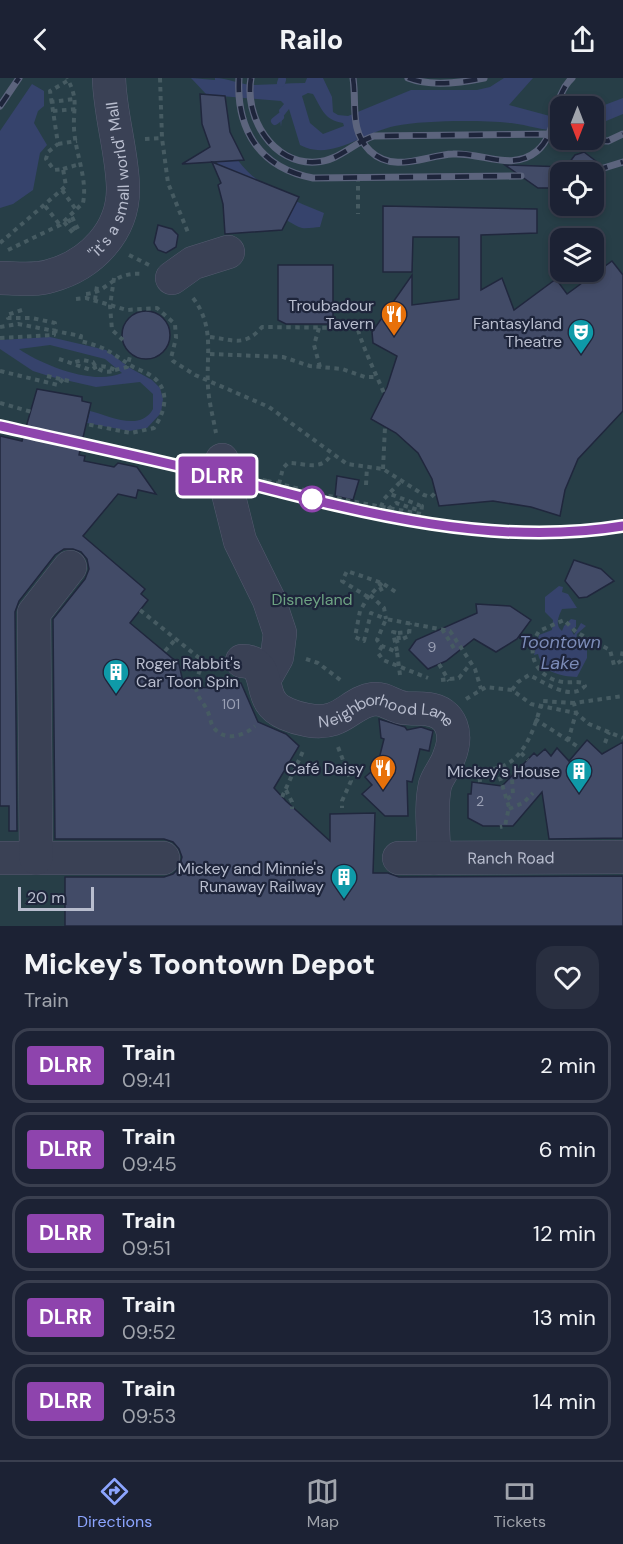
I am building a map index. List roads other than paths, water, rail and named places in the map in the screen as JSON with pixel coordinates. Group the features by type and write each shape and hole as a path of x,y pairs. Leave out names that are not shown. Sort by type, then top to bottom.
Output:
{"street":[{"name":"\"it's a small world\" Mall","path":"0,279 48,277 77,265 82,233 115,224 123,190 110,78"},
{"path":"182,270 228,252"},
{"name":"Neighborhood Lane","path":"224,471 240,541 269,600 280,633 262,664 270,701 276,708 332,717 360,704 379,699 402,708 435,710 448,718 453,734 449,757 435,787 434,858"},
{"path":"36,858 34,613 70,567"},
{"name":"Ranch Road","path":"399,858 623,857"},
{"path":"0,858 164,858"}],"water":[{"path":"191,78 215,80 215,78 220,78 252,85 305,83 307,78 323,78 332,97 333,112 348,116 411,90 477,90 490,87 504,78 533,78 509,105 550,116 550,130 499,122 422,123 383,129 336,148 312,149 300,145 289,109 282,118 281,127 279,110 284,104 281,101 221,96 228,142 237,159 265,185 324,213 320,227 304,228 285,219 258,200 219,167 212,151 205,112 206,94","holes":["308,93 313,94 321,109 332,119 343,123 344,126 323,134 310,123 302,96"]},
{"path":"32,84 44,91 44,106 38,111 34,123 47,145 40,153 33,190 13,204 0,208 0,131"},
{"path":"623,98 623,114 604,122 604,105"},
{"path":"50,337 106,350 130,368 152,380 160,388 163,399 161,413 147,428 129,431 87,423 90,411 115,419 140,420 153,409 153,394 140,382 96,387 33,371 0,349 0,340","holes":["50,345 105,359 122,373 97,377 69,372 19,349"]},
{"name":"Toontown Lake","path":"559,586 563,587 562,592 568,594 577,608 562,609 558,621 560,629 562,631 571,619 576,620 576,627 571,630 574,635 581,623 586,626 577,634 576,641 587,649 587,658 577,677 553,672 544,665 538,654 534,655 539,635 552,630 553,620 545,612 545,597"}],"waterway":[{"path":"275,121 280,117"}],"railway":[{"path":"0,106 19,78"},
{"path":"239,78 242,114 255,144 266,156 294,173 313,178 521,176"},
{"path":"251,78 252,108 264,135 274,147 300,161 324,161 374,136 550,134"},
{"path":"353,78 356,126 363,143 379,158 400,162 453,154 507,161 527,157 544,143 561,95 572,78"},
{"path":"408,78 436,83 455,83 484,78"},
{"path":"604,141 623,134"},
{"path":"604,168 623,162"},
{"path":"0,426 323,502 422,522 472,529 522,532 573,532 623,526"}],"train":[{"name":"DLRR","path":"0,426 412,520 510,532 557,532 623,526"}],"place":[{"name":"Troubadour Tavern","path":"394,337"},
{"name":"Fantasyland Theatre","path":"581,355"},
{"name":"Roger Rabbit's Car Toon Spin","path":"116,695"},
{"name":"Café Daisy","path":"383,791"},
{"name":"Mickey's House","path":"579,794"},
{"name":"Mickey and Minnie's Runaway Railway","path":"344,900"}],"park label":[{"name":"Disneyland","path":"312,599"}]}
